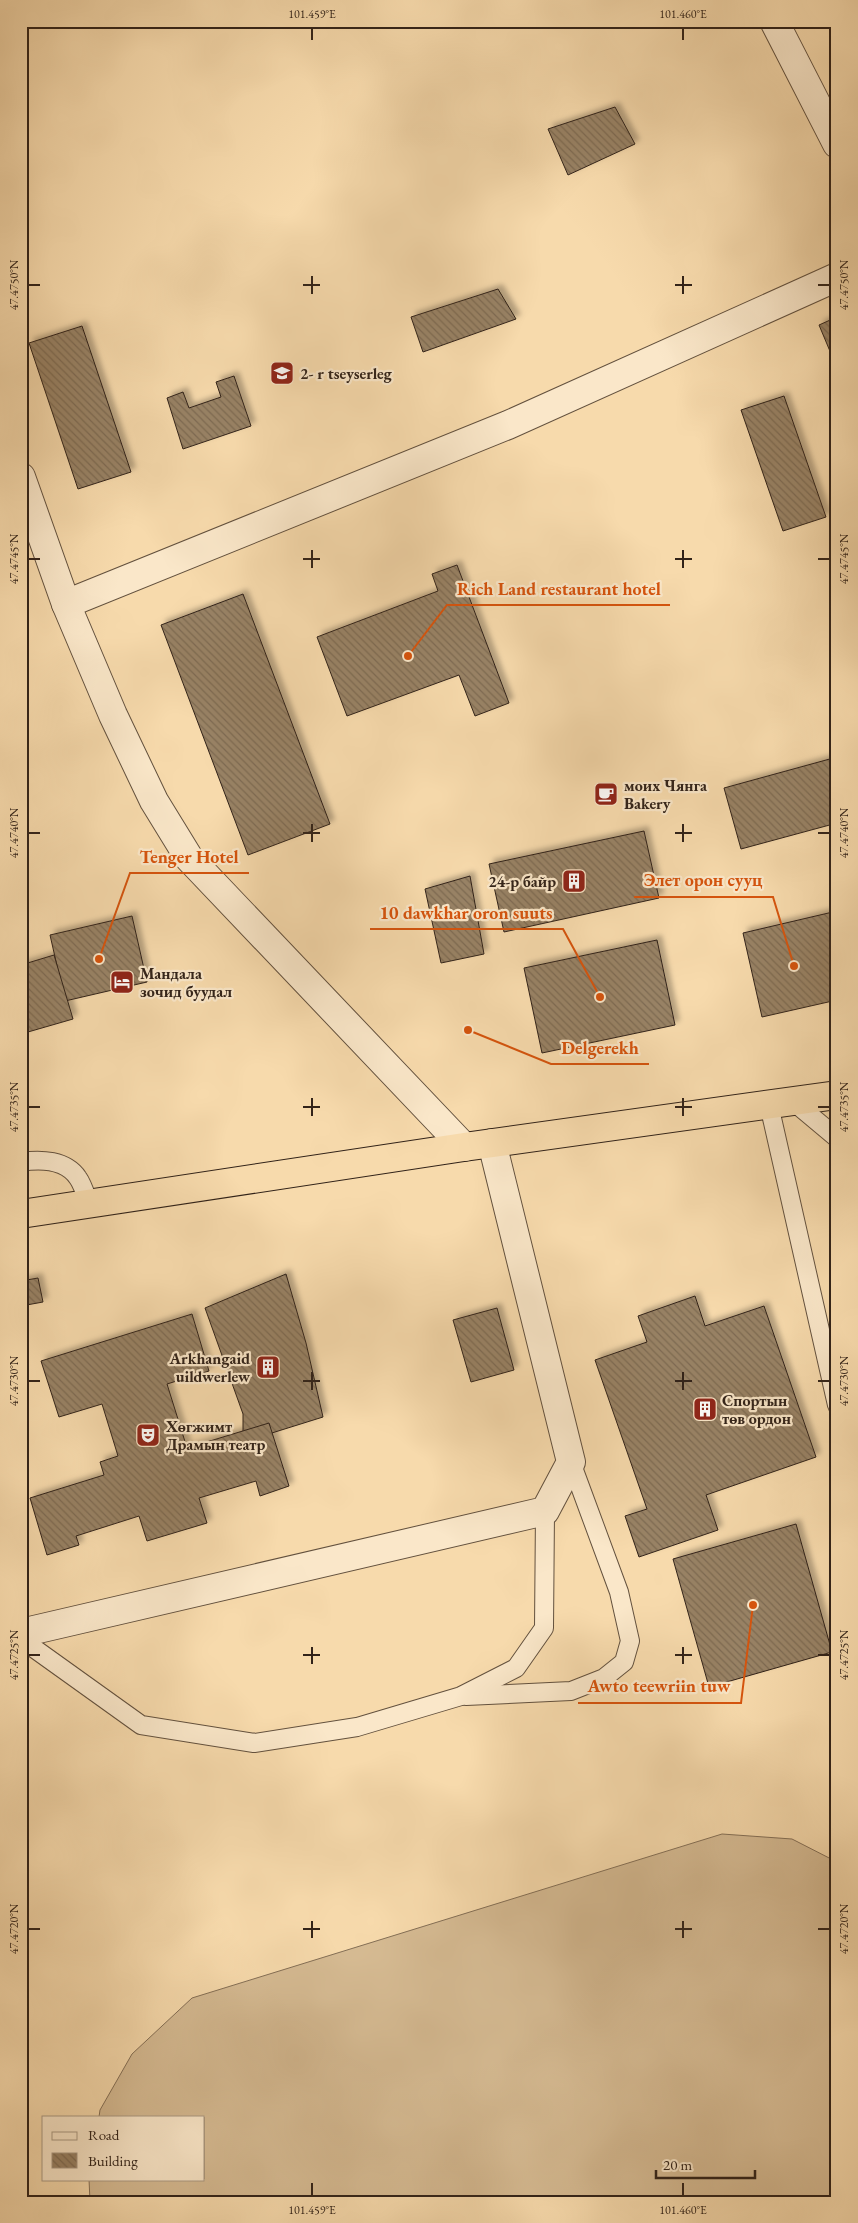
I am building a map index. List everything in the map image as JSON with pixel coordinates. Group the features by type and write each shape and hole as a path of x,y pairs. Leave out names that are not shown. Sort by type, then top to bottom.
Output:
{"highway":[{"path":"21,1214 464,1146 837,1095"}],"street":[{"path":"774,21 837,144"},
{"path":"66,604 508,425 837,277"},
{"path":"21,476 66,604 113,715 154,801 189,858 464,1146"},
{"path":"21,1633 546,1510 572,1462 492,1143"}],"lane":[{"path":"782,1103 837,1138"},
{"path":"782,1103 837,1405"},
{"path":"21,1162 35,1160 60,1164 69,1168 79,1178 89,1204"},
{"path":"461,1696 571,1692 604,1678 624,1662 630,1641 619,1592 572,1462"},
{"path":"21,1639 141,1725 254,1743 357,1727 461,1696 516,1668 544,1628 546,1510"}],"shaded area":[{"path":"722,1834 792,1839 837,1862 837,2202 90,2202 89,2180 205,2180 205,2116 99,2116 100,2110 132,2054 192,1998"}],"building":[{"path":"615,107 635,144 568,175 548,129"},
{"path":"498,289 516,319 423,352 411,317"},
{"path":"837,317 837,368 819,325"},
{"path":"82,326 131,472 78,489 29,343"},
{"path":"234,376 251,426 183,449 167,398 183,392 189,408 221,397 216,382"},
{"path":"784,396 826,517 783,531 741,410"},
{"path":"837,513 837,528 831,516"},
{"path":"457,565 509,703 475,716 459,675 347,716 317,637 438,591 432,574"},
{"path":"243,594 330,824 248,855 161,625"},
{"path":"837,757 837,823 741,849 724,788"},
{"name":"24-р байр","path":"644,831 659,898 504,932 489,864"},
{"path":"470,876 484,954 441,963 425,889"},
{"path":"837,911 837,1000 762,1017 743,933"},
{"path":"132,916 147,982 65,1001 50,935"},
{"path":"657,940 675,1025 542,1053 524,968"},
{"path":"54,955 73,1019 21,1034 21,965"},
{"name":"Arkhangaid uildwerlew","path":"286,1274 306,1343 323,1417 243,1442 243,1414 205,1308"},
{"path":"38,1278 43,1302 21,1306 21,1281"},
{"name":"Спортын төв ордон","path":"695,1296 705,1326 764,1306 816,1457 706,1495 718,1530 639,1557 625,1516 647,1509 595,1360 647,1342 638,1316"},
{"path":"497,1308 514,1370 471,1382 453,1320"},
{"name":"Хөгжимт Драмын театр","path":"192,1314 209,1371 167,1384 187,1448 269,1423 289,1486 260,1496 256,1481 199,1498 207,1523 147,1541 139,1516 76,1536 79,1545 47,1555 30,1498 104,1475 100,1462 118,1456 102,1404 59,1417 41,1361"},
{"path":"796,1524 832,1652 709,1687 673,1559"}],"place":[{"name":"2- r tseyserleg","path":"282,373"},
{"name":"Rich Land restaurant hotel","path":"408,656"},
{"name":"моих Чянга Bakery","path":"606,794"},
{"name":"24-р байр","path":"574,881"},
{"name":"Tenger Hotel","path":"99,959"},
{"name":"Элет орон сууц","path":"794,966"},
{"name":"Мандала зочид буудал","path":"122,982"},
{"name":"10 dawkhar oron suuts","path":"600,997"},
{"name":"Delgerekh","path":"468,1030"},
{"name":"Arkhangaid uildwerlew","path":"268,1367"},
{"name":"Спортын төв ордон","path":"705,1409"},
{"name":"Хөгжимт Драмын театр","path":"148,1435"},
{"name":"Awto teewriin tuw","path":"753,1605"}]}
